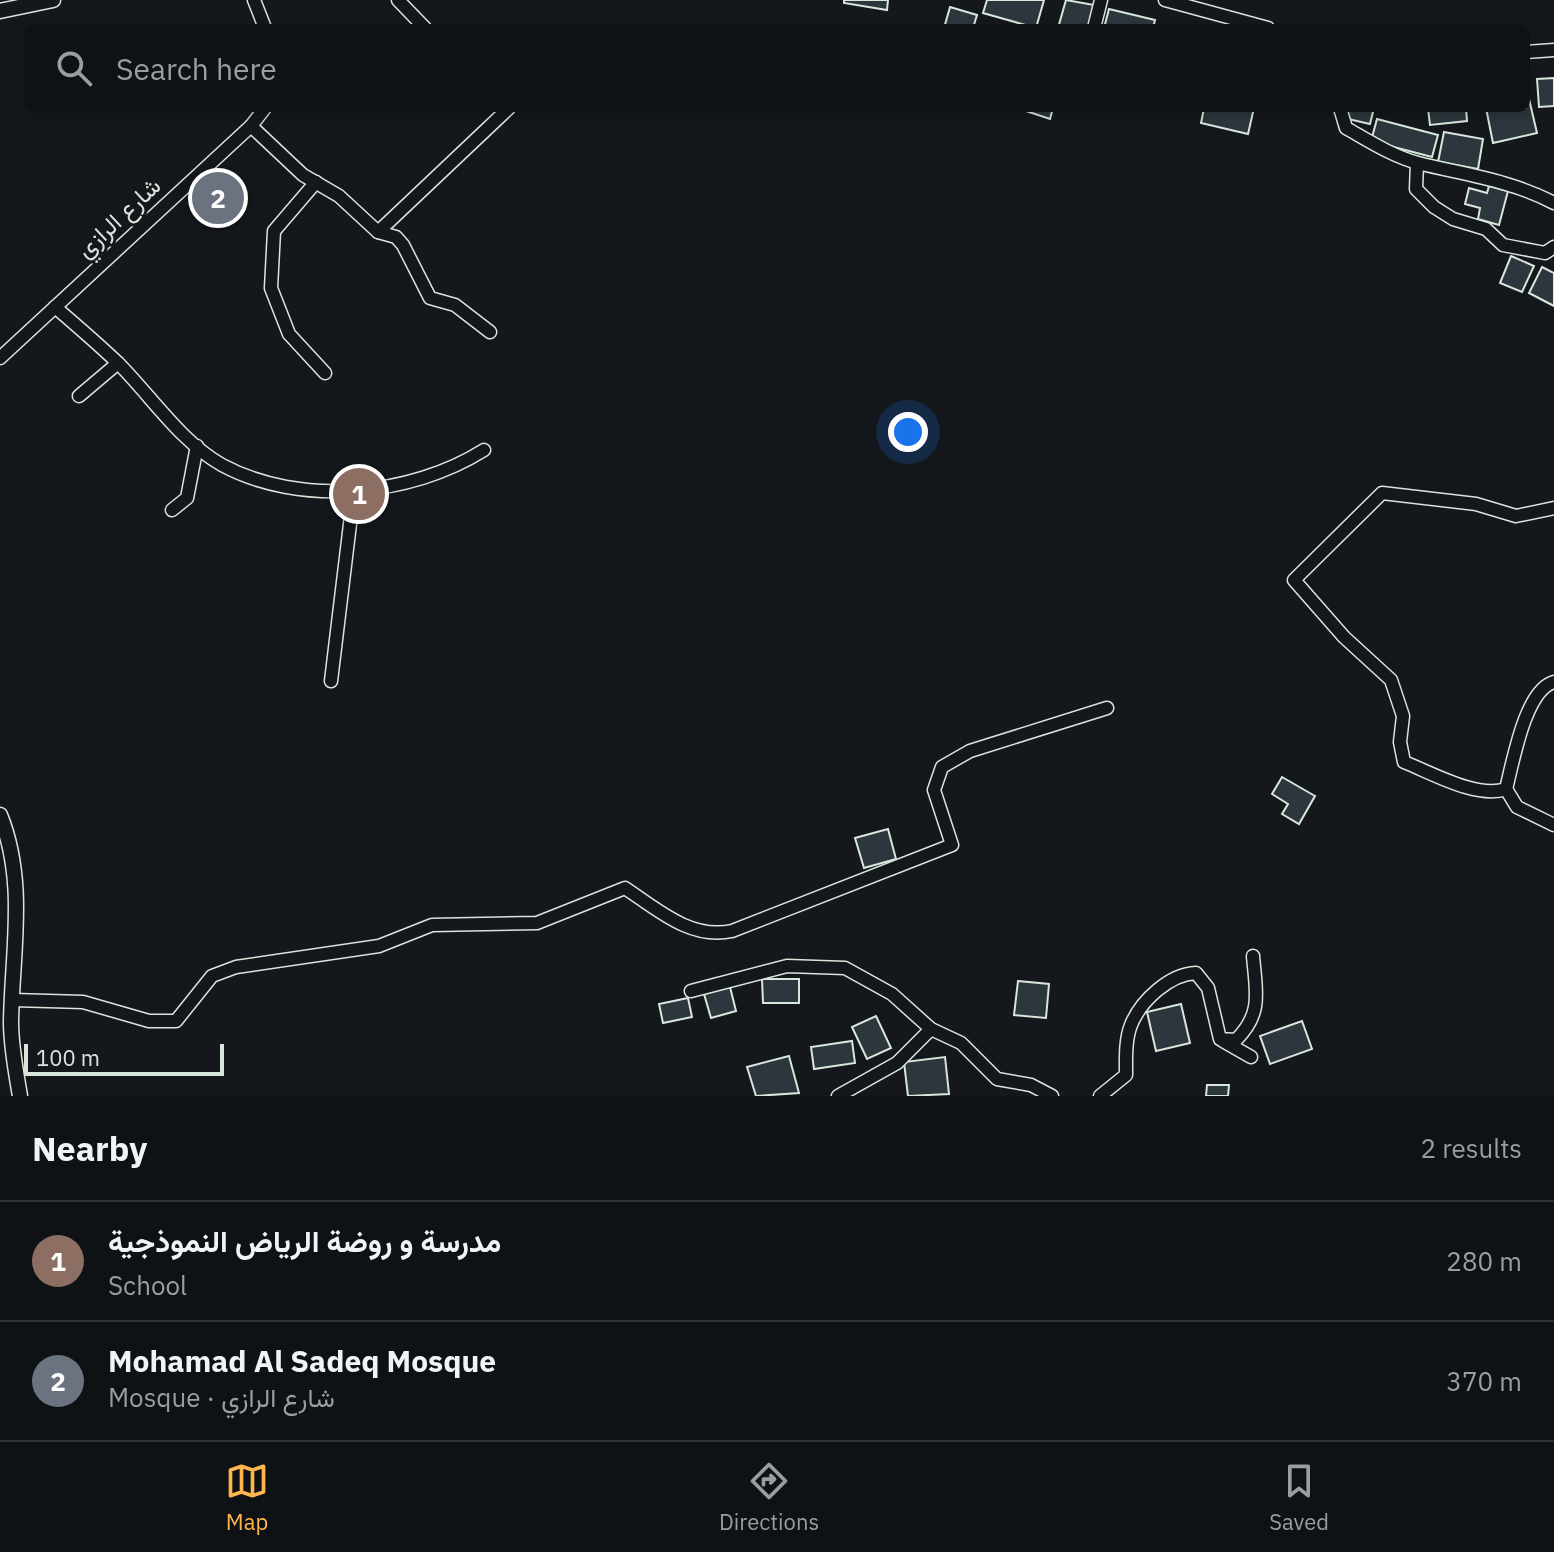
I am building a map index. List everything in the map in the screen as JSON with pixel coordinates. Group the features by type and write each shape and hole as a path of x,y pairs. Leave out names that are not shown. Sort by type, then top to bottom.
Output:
{"street":[{"path":"0,11 53,0"},
{"path":"254,0 263,24"},
{"path":"398,0 421,24"},
{"path":"1095,24 1101,0"},
{"path":"1165,0 1253,24"},
{"path":"1530,52 1554,50"},
{"name":"شارع الرازي","path":"0,358 251,126 262,112"},
{"path":"378,232 505,112"},
{"path":"1341,112 1346,128 1377,147 1417,163 1465,170 1554,203"},
{"path":"251,126 303,175 339,196 378,232 396,237 430,298 455,305 490,332"},
{"path":"1417,163 1416,189 1434,207 1453,219 1486,229 1503,245 1545,253 1554,247"},
{"path":"316,182 274,231 271,288 289,334 325,373"},
{"path":"55,307 118,363 197,446 221,464 257,480 306,490 354,491 459,466 484,450"},
{"path":"79,396 118,363"},
{"path":"172,510 187,498 197,446"},
{"path":"331,681 354,491"},
{"path":"1506,789 1494,793 1404,762 1400,742 1403,716 1391,680 1344,637 1294,580 1382,493 1476,504 1516,516 1554,508"},
{"path":"1554,682 1547,684 1533,700 1506,789 1517,807 1554,825"},
{"path":"13,1000 83,1002 149,1021 176,1021 212,976 236,967 379,946 432,925 537,923 625,888 679,923 712,935 732,931 952,845 934,790 942,767 970,751 1107,708"},
{"path":"0,815 7,832 17,895 13,1000 6,1023 20,1096"},
{"path":"1220,1039 1236,1040 1251,1025 1257,1003 1253,956"},
{"path":"691,991 787,966 845,968 892,994 931,1029 961,1043 997,1079 1031,1085 1052,1096"},
{"path":"1100,1096 1126,1075 1131,1024 1161,986 1179,974 1196,973 1208,988 1220,1039 1251,1057"},
{"path":"838,1096 897,1063 931,1029"}],"building":[{"path":"844,0 888,0 887,10 844,3"},
{"path":"987,0 1044,0 1037,24 1022,24 983,13"},
{"path":"1066,0 1094,5 1089,24 1059,24"},
{"path":"950,7 977,15 974,24 945,24"},
{"path":"1109,9 1155,20 1154,24 1105,24"},
{"path":"1554,78 1554,106 1539,107 1537,79"},
{"path":"1530,103 1537,133 1493,143 1487,112 1530,112"},
{"path":"1029,112 1052,112 1050,119"},
{"path":"1203,112 1253,112 1248,134 1201,123"},
{"path":"1346,112 1373,112 1370,124 1344,118"},
{"path":"1428,112 1466,112 1467,121 1430,125"},
{"path":"1377,119 1438,135 1432,157 1371,141"},
{"path":"1444,132 1483,139 1478,169 1438,162"},
{"path":"1489,186 1508,191 1499,225 1478,219 1480,208 1465,204 1469,188 1487,193"},
{"path":"1511,256 1534,266 1522,292 1500,283"},
{"path":"1542,267 1554,273 1554,306 1529,293"},
{"path":"1282,777 1315,796 1299,824 1282,814 1288,804 1272,794"},
{"path":"888,829 896,859 864,868 855,838"},
{"path":"762,979 799,979 799,1003 763,1003"},
{"path":"1018,981 1049,984 1046,1018 1014,1015"},
{"path":"730,987 736,1011 711,1018 704,994"},
{"path":"688,998 692,1017 663,1023 659,1004"},
{"path":"1181,1004 1190,1043 1156,1051 1147,1012"},
{"path":"876,1016 891,1048 867,1059 852,1027"},
{"path":"1302,1021 1312,1049 1270,1064 1260,1036"},
{"path":"852,1041 855,1063 814,1069 811,1047"},
{"path":"789,1056 799,1093 756,1096 747,1067"},
{"path":"945,1057 949,1094 908,1096 904,1062"},
{"path":"1207,1085 1229,1085 1228,1096 1206,1096"}],"place":[{"name":"Mohamad Al Sadeq Mosque","path":"218,198"},
{"name":"مدرسة و روضة الرياض النموذجية","path":"359,494"}]}
